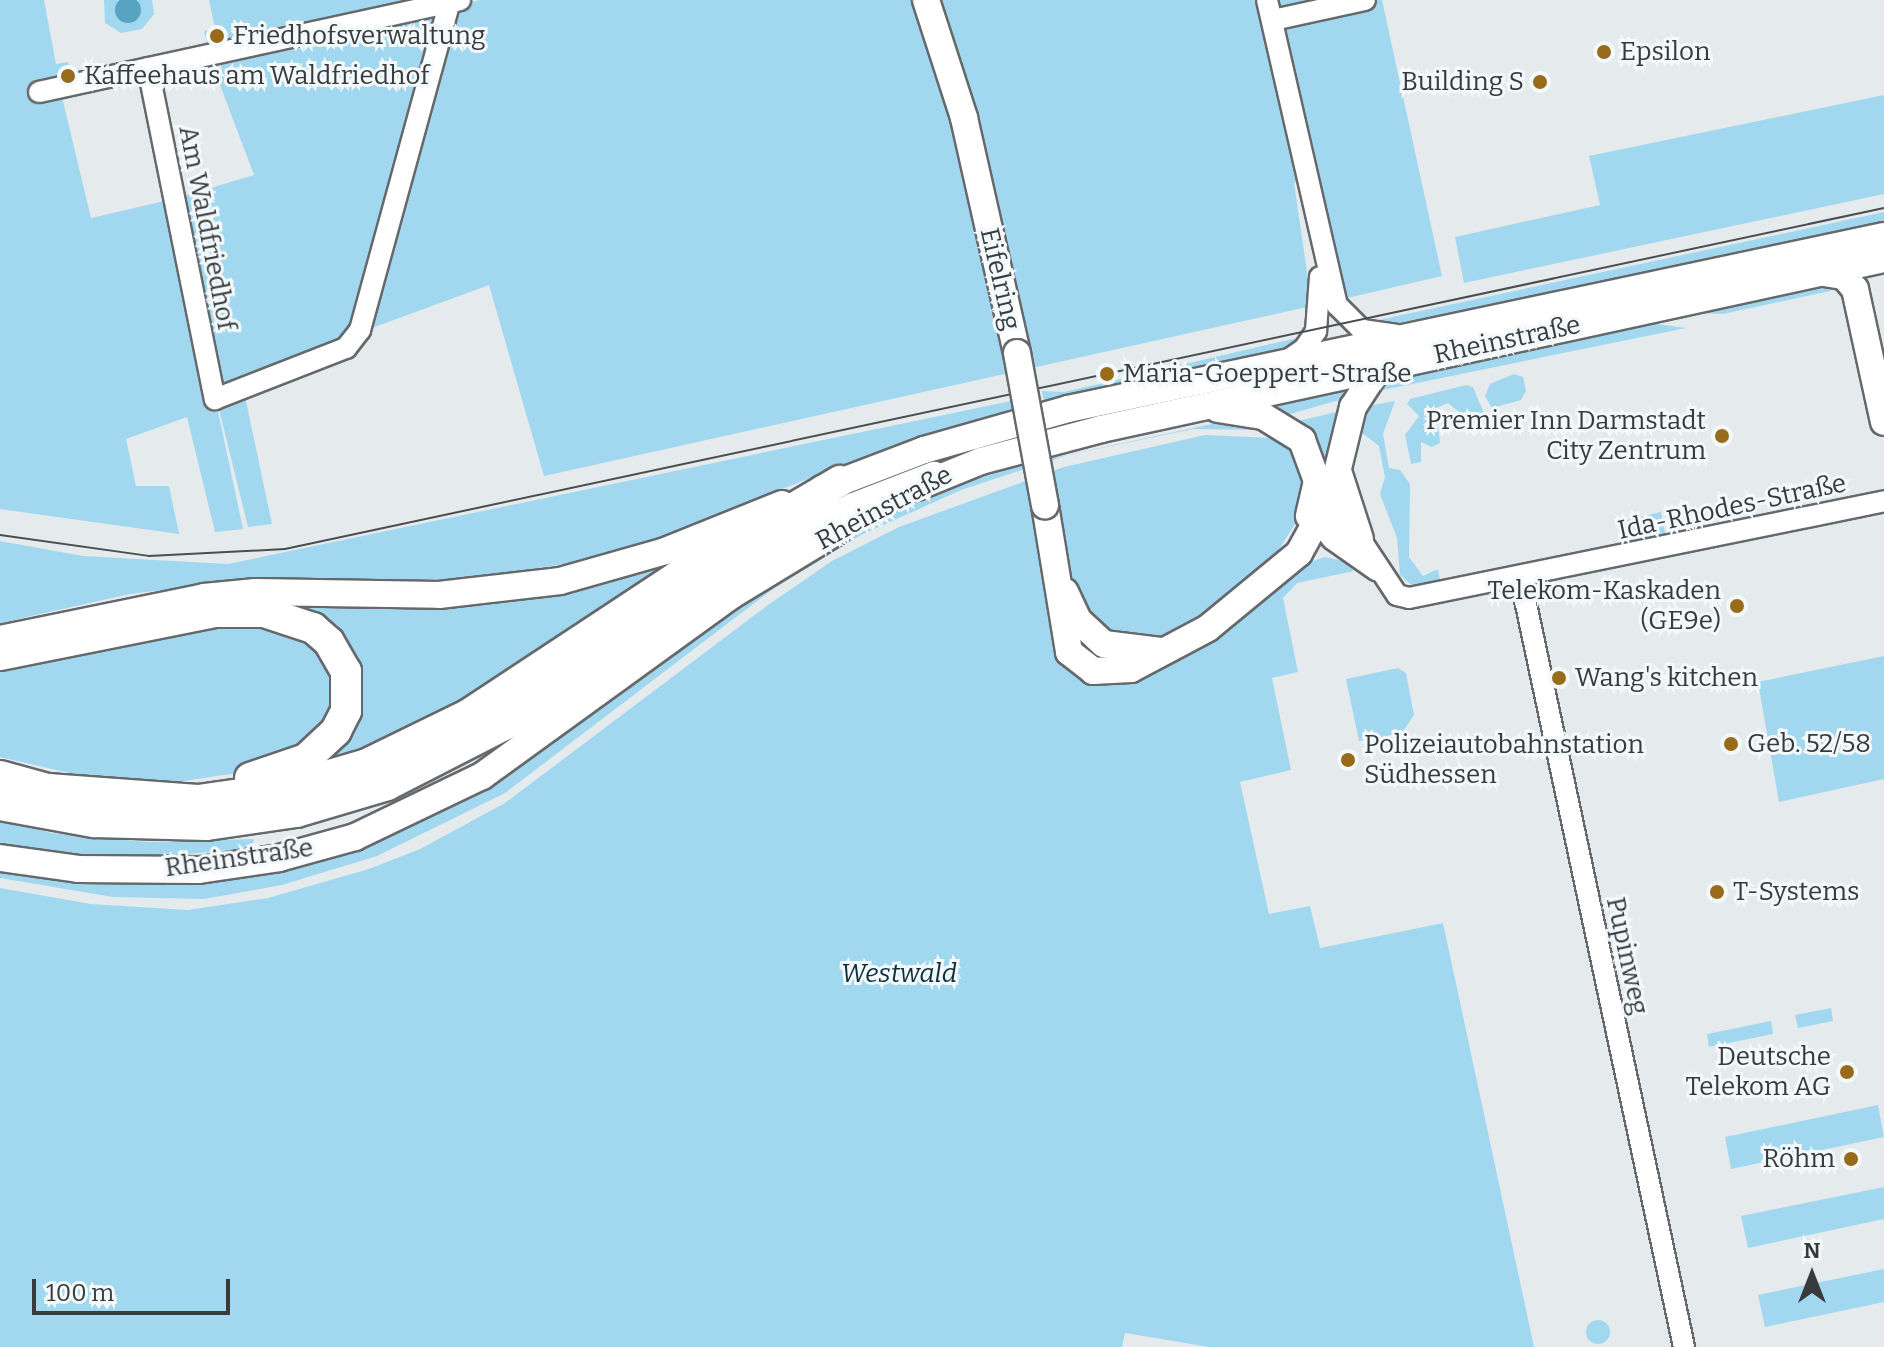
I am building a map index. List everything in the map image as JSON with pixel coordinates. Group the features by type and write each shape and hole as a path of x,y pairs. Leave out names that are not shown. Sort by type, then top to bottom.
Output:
{"highway":[{"path":"0,805 94,822 207,825 296,812 387,785 508,723 765,552 854,508 934,477"},
{"path":"0,776 48,789 198,800 289,787 367,764 469,714 678,576 840,481"},
{"path":"0,655 241,611 264,612 313,628 329,642 346,671 346,711 336,731 306,759 280,769 180,788 48,789"}],"main road":[{"name":"Eifelring","path":"926,0 964,118 1017,353 1056,562 1078,620 1104,644 1141,652 1176,648 1257,591 1299,553 1318,517"},
{"name":"Rheinstraße","path":"0,639 204,597 256,592 439,595 560,581 665,551 924,450 1068,409 1884,236"},
{"name":"Rheinstraße","path":"0,858 78,869 199,870 304,851 396,820 525,748 729,597 934,477 1041,444 1200,406 1884,259"},
{"path":"1824,273 1844,276 1855,289 1884,422"},
{"path":"1318,517 1339,474 1353,407 1379,367"},
{"path":"1200,406 1263,416 1296,433 1316,472 1318,517"},
{"path":"1339,474 1355,545"},
{"name":"Eifelring","path":"1257,591 1318,517"}],"street":[{"path":"1365,0 1270,10 1317,233 1343,315 1372,333 1408,336"},
{"path":"39,92 455,1"},
{"name":"Am Waldfriedhof","path":"148,68 215,399 346,348 360,330 455,1"},
{"path":"1280,365 1304,349 1319,321 1317,233"},
{"name":"Ida-Rhodes-Straße","path":"1520,576 1884,501"},
{"path":"1318,517 1355,545 1397,595 1409,598 1520,576"},
{"path":"1299,553 1355,545"},
{"name":"Pupinweg","path":"1520,576 1684,1347"}],"green space":[{"path":"0,0 44,0 56,64 68,62 71,79 61,93 91,218 173,199 243,529 215,532 187,417 126,439 136,486 169,486 179,534 0,509"},
{"path":"104,0 152,0 154,14 142,29 121,33 105,23"},
{"path":"209,0 434,0 209,51 204,31 215,28"},
{"path":"480,0 1382,0 1442,276 1343,299 1316,178 1294,183 1312,306 544,476 489,285 372,328 243,387 272,524 248,527 216,397 184,196 254,175 217,77 223,75 218,55"},
{"path":"1884,95 1884,194 1464,283 1455,237 1600,205 1589,156"},
{"path":"1884,212 1884,224 1484,309 1384,325 1364,323"},
{"path":"1829,283 1830,291 1723,314 1690,313"},
{"path":"1650,323 1686,328 1368,393 1388,378"},
{"path":"1305,336 1274,354 1044,402 1042,391 1064,392"},
{"path":"1514,374 1523,377 1526,391 1521,400 1492,408 1485,396 1490,384"},
{"path":"1466,385 1473,387 1490,428 1479,428 1448,403 1436,408 1430,416 1438,425 1440,443 1432,447 1421,442 1421,462 1411,464 1405,435 1419,416 1407,404 1410,399"},
{"path":"1358,386 1350,397 1283,416 1258,406"},
{"path":"1016,400 1017,407 873,453 610,557 439,583 211,584 130,594 0,623 0,541 83,556 228,564"},
{"path":"1395,401 1383,434 1389,468 1400,470 1410,484 1409,557 1423,576 1438,569 1440,581 1432,585 1414,587 1400,575 1397,538 1380,494 1385,477 1379,446 1362,433 1369,406"},
{"path":"1345,410 1330,486 1294,422"},
{"path":"1221,422 1258,423 1261,430 1193,429 1068,455 961,490 861,535 773,589 505,793 377,856 282,885 204,899 113,897 0,878 0,867 40,875 368,843 435,815 508,772 663,657 851,531 925,497 1016,466"},
{"name":"Westwald","path":"1280,432 1305,468 1300,516 1270,564 1301,565 1325,557 1344,561 1354,571 1297,583 1283,598 1298,672 1272,678 1291,770 1240,782 1269,914 1310,906 1320,948 1443,923 1534,1347 1209,1347 1125,1333 1122,1347 0,1347 0,888 91,904 188,910 268,898 369,869 420,849 505,803 768,605 832,561 899,527 1064,467 1205,435 1271,438"},
{"path":"1661,512 1666,537 1624,546 1619,522"},
{"path":"681,556 429,720 335,758 361,715 363,673 338,626 320,614 276,604 431,607 514,602 575,590"},
{"path":"206,620 259,620 307,633 333,658 335,717 312,744 258,770 177,782 91,778 0,757 0,665"},
{"path":"1884,656 1884,779 1779,802 1758,682"},
{"path":"1398,668 1406,673 1414,715 1402,733 1359,741 1346,679"},
{"path":"0,818 51,833 147,842 254,839 252,848 144,858 48,854 0,844"},
{"path":"1831,1008 1833,1021 1798,1028 1795,1015"},
{"path":"1771,1021 1773,1034 1709,1047 1707,1034"},
{"path":"1878,1105 1884,1137 1731,1169 1725,1137"},
{"path":"1884,1187 1884,1219 1748,1248 1741,1216"},
{"path":"1884,1269 1884,1302 1765,1327 1758,1295"},
{"path":"1598,1320 1606,1324 1610,1332 1606,1340 1598,1344 1590,1340 1586,1332 1590,1324"}],"shaded area":[{"path":"128,-3 137,1 141,10 137,19 128,23 119,19 115,10 119,1"}],"tram line":[{"path":"0,535 149,556 285,549 1884,208"}],"place":[{"name":"Friedhofsverwaltung","path":"217,36"},
{"name":"Epsilon","path":"1604,52"},
{"name":"Kaffeehaus am Waldfriedhof","path":"68,76"},
{"name":"Building S","path":"1540,82"},
{"name":"Maria-Goeppert-Straße","path":"1107,374"},
{"name":"Premier Inn Darmstadt City Zentrum","path":"1722,436"},
{"name":"Telekom-Kaskaden (GE9e)","path":"1737,606"},
{"name":"Wang's kitchen","path":"1559,678"},
{"name":"Geb. 52/58","path":"1731,744"},
{"name":"Polizeiautobahnstation Südhessen","path":"1348,760"},
{"name":"T-Systems","path":"1717,892"},
{"name":"Deutsche Telekom AG","path":"1847,1072"},
{"name":"Röhm","path":"1851,1159"}]}
